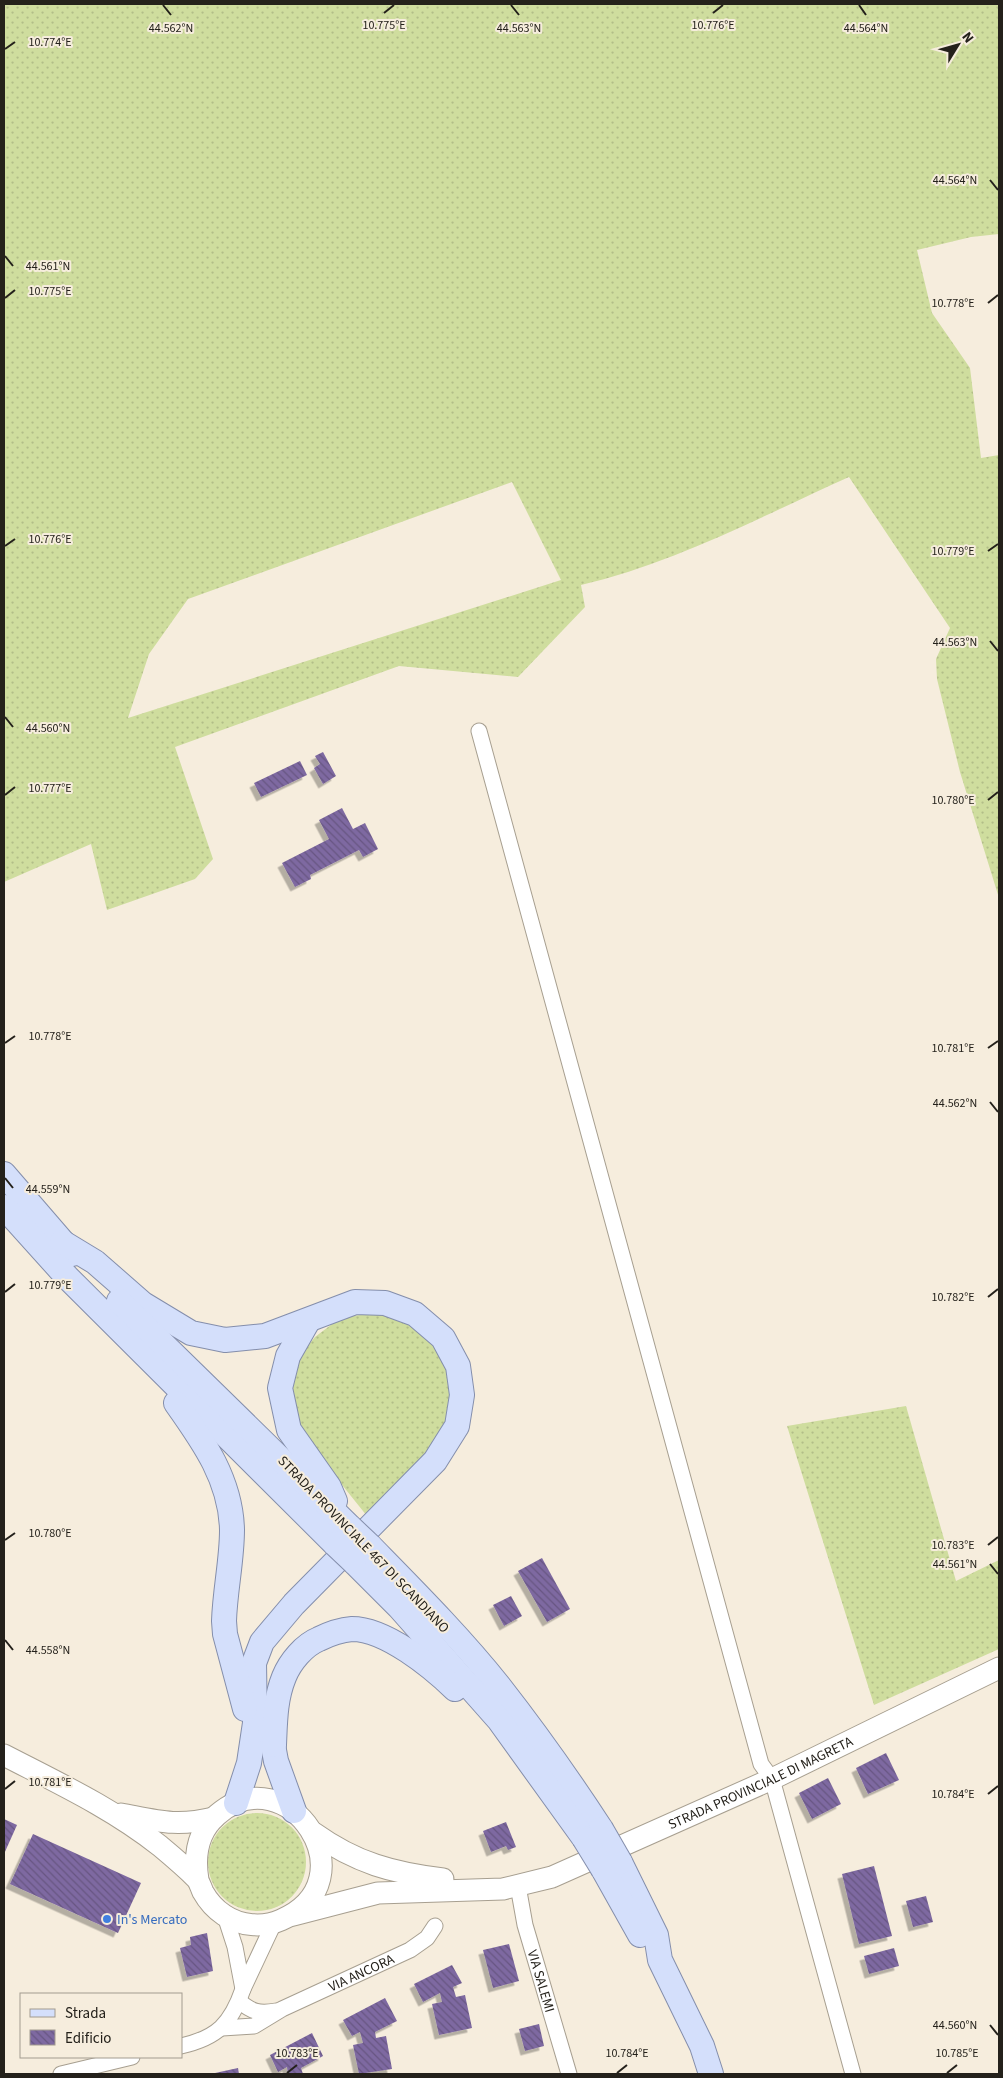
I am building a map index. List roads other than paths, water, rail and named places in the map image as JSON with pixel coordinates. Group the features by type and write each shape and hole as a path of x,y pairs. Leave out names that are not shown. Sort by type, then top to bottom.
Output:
{"main road":[{"name":"STRADA PROVINCIALE 467 DI SCANDIANO","path":"4,1174 81,1264 343,1530 398,1606 498,1720 593,1833"},
{"name":"STRADA PROVINCIALE 467 DI SCANDIANO","path":"4,1207 67,1277 147,1358 343,1530"},
{"path":"62,1242 95,1262 143,1304 191,1333 225,1340 265,1336 355,1302 385,1303 415,1314 443,1338 458,1366 462,1395 457,1426 435,1461 286,1613 262,1642 254,1663 255,1722 250,1763 236,1803"},
{"path":"308,1321 288,1356 280,1388 289,1430 329,1487 343,1530"},
{"path":"147,1358 215,1463 229,1500 232,1530 224,1621 226,1640 244,1697 250,1763"},
{"name":"STRADA PROVINCIALE 467 DI SCANDIANO","path":"362,1554 421,1598 498,1685 570,1782 593,1833 611,1866 656,1935 660,1960 702,2046 711,2074"},
{"path":"286,1613 271,1648 265,1676 266,1706 276,1761 294,1811"},
{"path":"274,1745 276,1709 284,1677 295,1658 312,1642 330,1634 352,1629 372,1633 415,1656 445,1680 473,1707 498,1720"},
{"name":"STRADA PROVINCIALE DI MAGRETA","path":"518,1886 552,1877 772,1779 999,1668"},
{"path":"4,1755 116,1813 160,1846 198,1880"},
{"name":"VIA ANCORA","path":"266,1800 281,1804 294,1811 314,1833 321,1853 321,1874 308,1902 283,1919 249,1925 225,1916 209,1900 198,1880 196,1860 199,1840 214,1818 236,1803 266,1800"},
{"path":"116,1813 174,1824 189,1824 214,1818"},
{"path":"314,1833 334,1847 370,1865 402,1874 518,1886"},
{"path":"283,1919 378,1893 503,1889 518,1886"}],"street":[{"path":"479,731 761,1764 772,1779 853,2074"},
{"name":"VIA SALEMI","path":"518,1886 525,1925 569,2074"},
{"name":"VIA ANCORA","path":"225,1916 236,1947 241,1995 253,2012 260,2014 282,2010"},
{"name":"VIA ANCORA","path":"182,2046 211,2036 231,2018 241,1995 283,1919"},
{"name":"VIA ANCORA","path":"222,2028 254,2026 282,2010 410,1950 427,1938 435,1926"},
{"path":"61,2074 92,2071 129,2058"}],"place":[{"name":"In's Mercato","path":"107,1919"}]}
